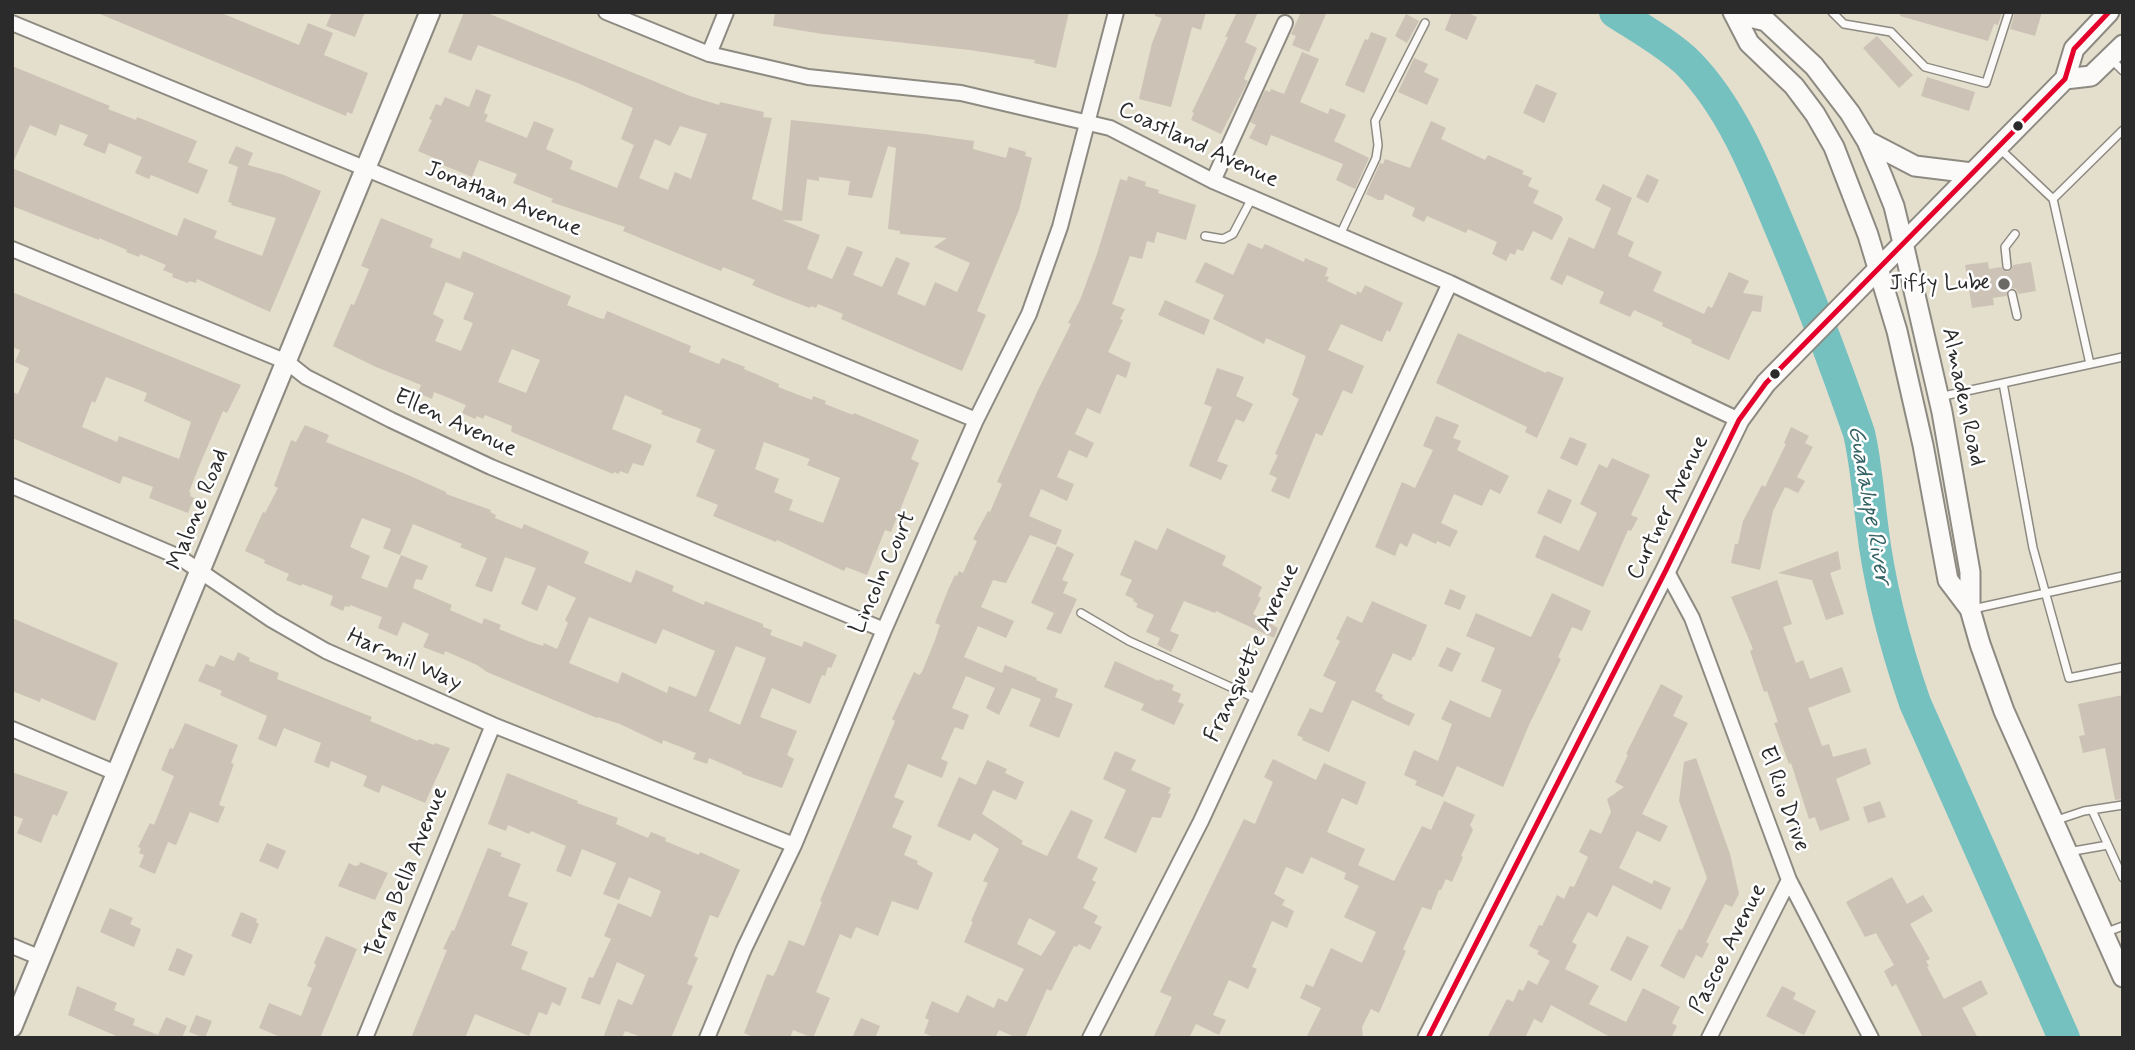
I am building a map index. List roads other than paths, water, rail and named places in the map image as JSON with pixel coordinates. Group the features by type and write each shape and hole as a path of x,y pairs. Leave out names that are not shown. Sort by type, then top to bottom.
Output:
{"street":[{"name":"Malone Road","path":"12,1027 430,12"},
{"name":"Coastland Avenue","path":"606,12 709,54 808,77 961,93 1110,128 1213,181 1450,283 1739,420"},
{"path":"709,54 726,12"},
{"name":"Lincoln Court","path":"707,1038 744,949 794,845 976,420 1029,314 1060,227 1116,12"},
{"name":"Curtner Avenue","path":"1429,1038 1739,420 1766,383 2065,79 2074,49 2109,12"},
{"name":"Almaden Road","path":"1733,13 1766,21 1796,48 1834,90 1867,141 1894,206 1939,397 1970,572 1970,609 2004,711 2103,933 2121,967"},
{"name":"Almaden Road","path":"1733,13 1749,43 1794,86 1826,132 1848,182 1897,331 1923,445 1948,580 1970,609"},
{"name":"Jonathan Avenue","path":"12,23 976,420"},
{"path":"1213,181 1285,23"},
{"name":"Curtner Avenue","path":"2065,79 2091,76 2118,58"},
{"path":"1867,141 1914,166 1972,173"},
{"name":"Ellen Avenue","path":"12,249 287,362 306,377 491,467 884,631"},
{"name":"Franquette Avenue","path":"1090,1038 1201,821 1450,283"},
{"name":"Harmil Way","path":"12,486 180,556 272,620 326,651 493,725 794,845"},
{"name":"El Rio Drive","path":"1666,570 1692,618 1789,880 1871,1038"},
{"name":"Terra Bella Avenue","path":"365,1038 493,725"},
{"path":"12,729 116,773"},
{"name":"Pascoe Avenue","path":"1709,1038 1789,880"},
{"path":"12,946 41,958"}],"lane":[{"path":"1832,12 1844,24 1891,32 1924,67 1986,83 2009,12"},
{"path":"1340,236 1376,158 1375,121 1425,23"},
{"path":"2053,199 2123,130"},
{"path":"1998,147 2053,199 2090,364"},
{"path":"1205,236 1223,239 1233,234 1252,198"},
{"path":"2007,266 2005,247 2015,234"},
{"path":"2012,295 2017,316"},
{"path":"1939,397 2123,357"},
{"path":"2003,383 2033,548 2070,678 2123,667"},
{"path":"1970,609 2123,576"},
{"path":"1081,613 1129,642 1257,699"},
{"path":"2053,822 2092,810 2123,805"},
{"path":"2092,810 2123,878"},
{"path":"2067,852 2108,845"},
{"path":"2103,933 2123,926"}],"waterway":[{"name":"Guadalupe River","path":"1615,12 1673,50 1704,81 1729,118 1760,179 1810,299 1859,433 1883,592 1915,703 2064,1038"}],"place":[{"name":"Jiffy Lube","path":"2004,284"}]}
